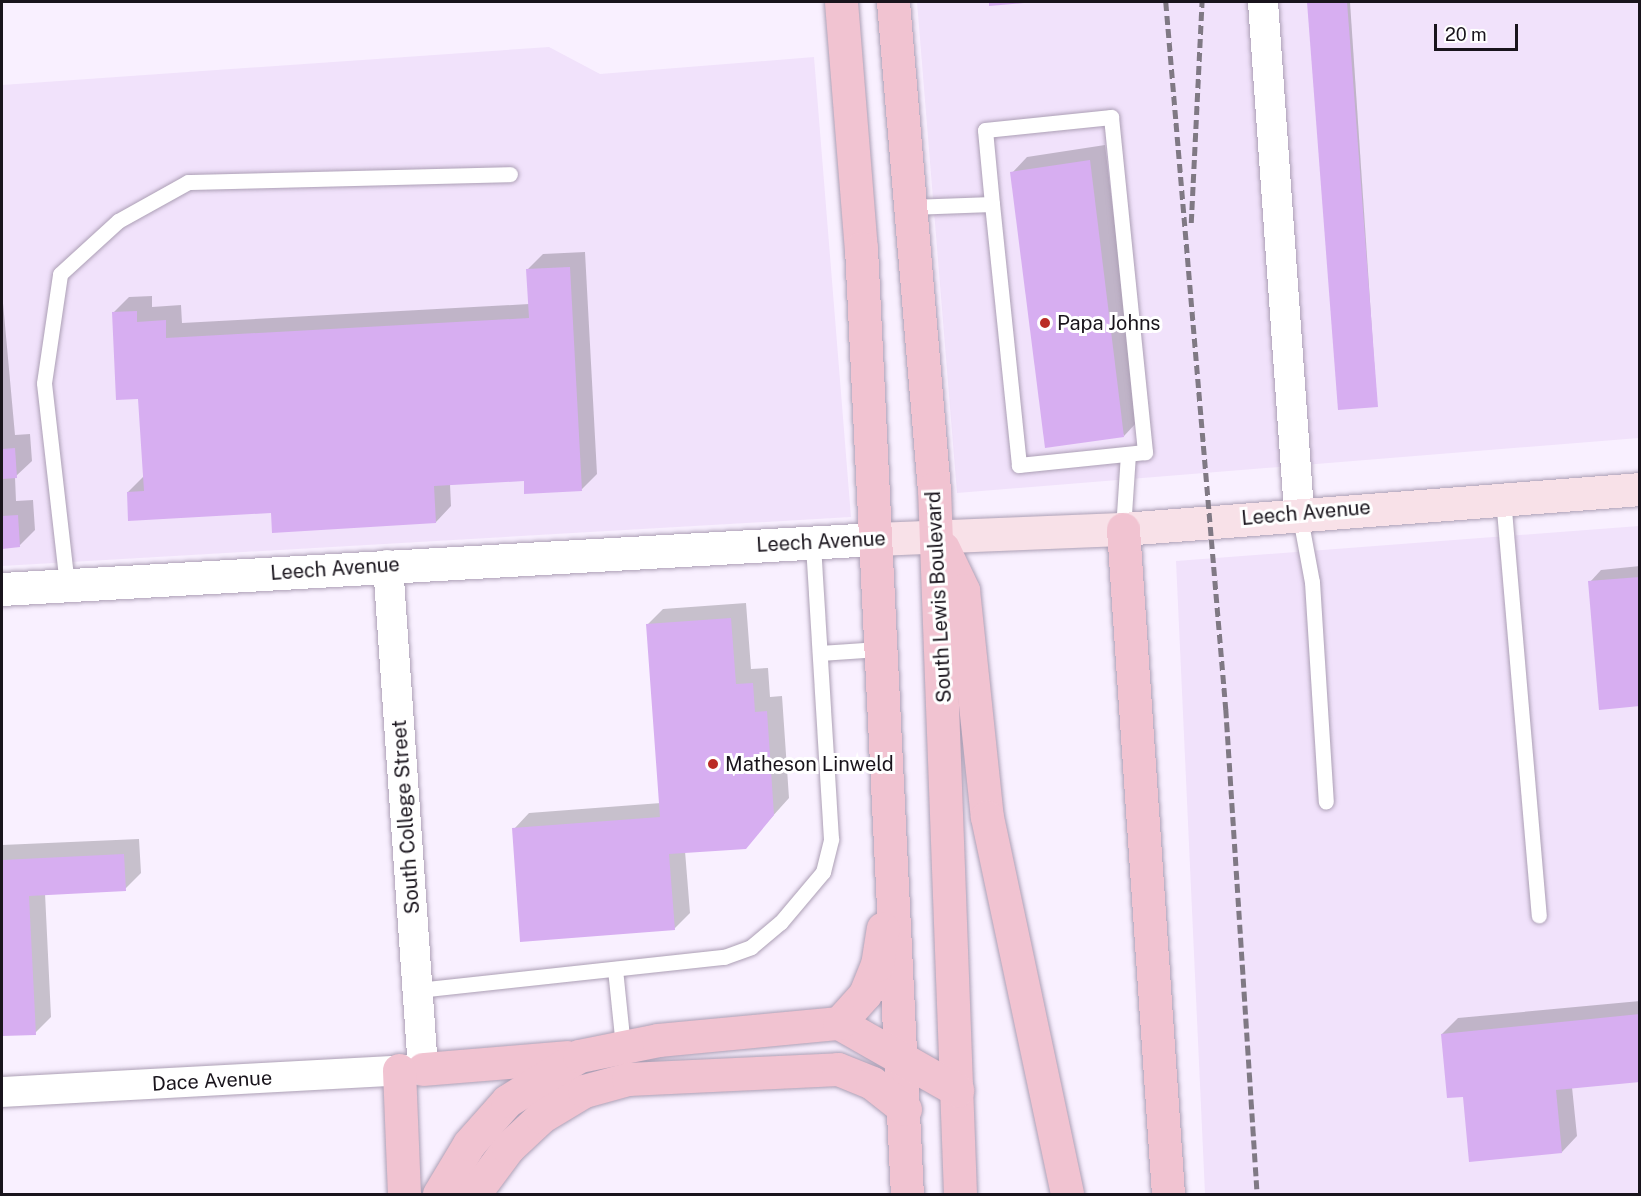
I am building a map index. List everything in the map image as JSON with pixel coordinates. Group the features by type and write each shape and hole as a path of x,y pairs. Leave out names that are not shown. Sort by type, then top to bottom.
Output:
{"main road":[{"path":"841,2 861,248 879,649 903,1060 907,1194"},
{"name":"South Lewis Boulevard","path":"893,2 937,536 960,1194"},
{"name":"Leech Avenue","path":"874,539 1123,529 1299,512 1640,489"},
{"path":"1123,529 1168,1194"},
{"path":"937,536 963,590 987,817 1066,1190"},
{"path":"839,1023 865,994 877,965 892,866"},
{"path":"404,1194 411,1069 579,1056 623,1047 839,1023 957,1090"},
{"path":"439,1194 469,1144 507,1101 579,1056"},
{"path":"474,1194 507,1148 541,1117 584,1091 628,1079 838,1069 872,1083 905,1108"}],"street":[{"path":"1263,2 1299,512"},
{"name":"Leech Avenue","path":"2,589 388,565 874,539"},
{"name":"South College Street","path":"388,565 418,990 411,1069"},
{"name":"Dace Avenue","path":"2,1092 411,1069"}],"lane":[{"path":"1111,117 1145,452 1019,465 992,204 985,130 1111,117"},
{"path":"67,585 44,383 60,274 118,221 188,182 510,174"},
{"path":"910,207 992,204"},
{"path":"1123,529 1128,454"},
{"path":"1503,498 1539,915"},
{"path":"1299,512 1312,582 1326,802"},
{"path":"418,990 724,957 751,948 823,872 831,839 813,543"},
{"path":"820,653 879,649"},
{"path":"615,969 623,1047"}],"shaded area":[{"path":"917,2 1639,2 1639,438 957,493"},
{"path":"549,47 600,74 814,57 851,517 2,566 2,85"},
{"path":"1639,526 1639,1194 1205,1194 1176,561"}],"building":[{"path":"989,2 1024,2 1024,3 989,6"},
{"path":"1307,2 1347,2 1378,407 1338,410"},
{"path":"1090,160 1124,437 1045,448 1010,172"},
{"path":"570,267 582,491 524,494 524,481 434,486 436,523 272,533 271,513 128,521 127,492 144,491 138,399 116,400 112,312 137,311 137,322 166,320 166,338 529,318 526,269"},
{"path":"15,448 17,478 2,479 2,449"},
{"path":"18,515 20,547 2,549 2,516"},
{"path":"1640,577 1640,706 1599,710 1588,581"},
{"name":"Matheson Linweld","path":"731,618 736,684 753,683 755,712 767,711 774,815 746,849 669,854 675,930 520,942 512,828 660,817 646,624"},
{"path":"124,854 126,891 29,896 36,1035 2,1036 2,860"},
{"path":"1640,1014 1640,1082 1556,1090 1562,1153 1469,1162 1463,1097 1447,1098 1441,1034"}],"railway":[{"path":"1166,2 1226,709 1257,1194"},
{"path":"1191,223 1202,2"}],"place":[{"name":"Papa Johns","path":"1045,323"},
{"name":"Matheson Linweld","path":"713,764"}]}
